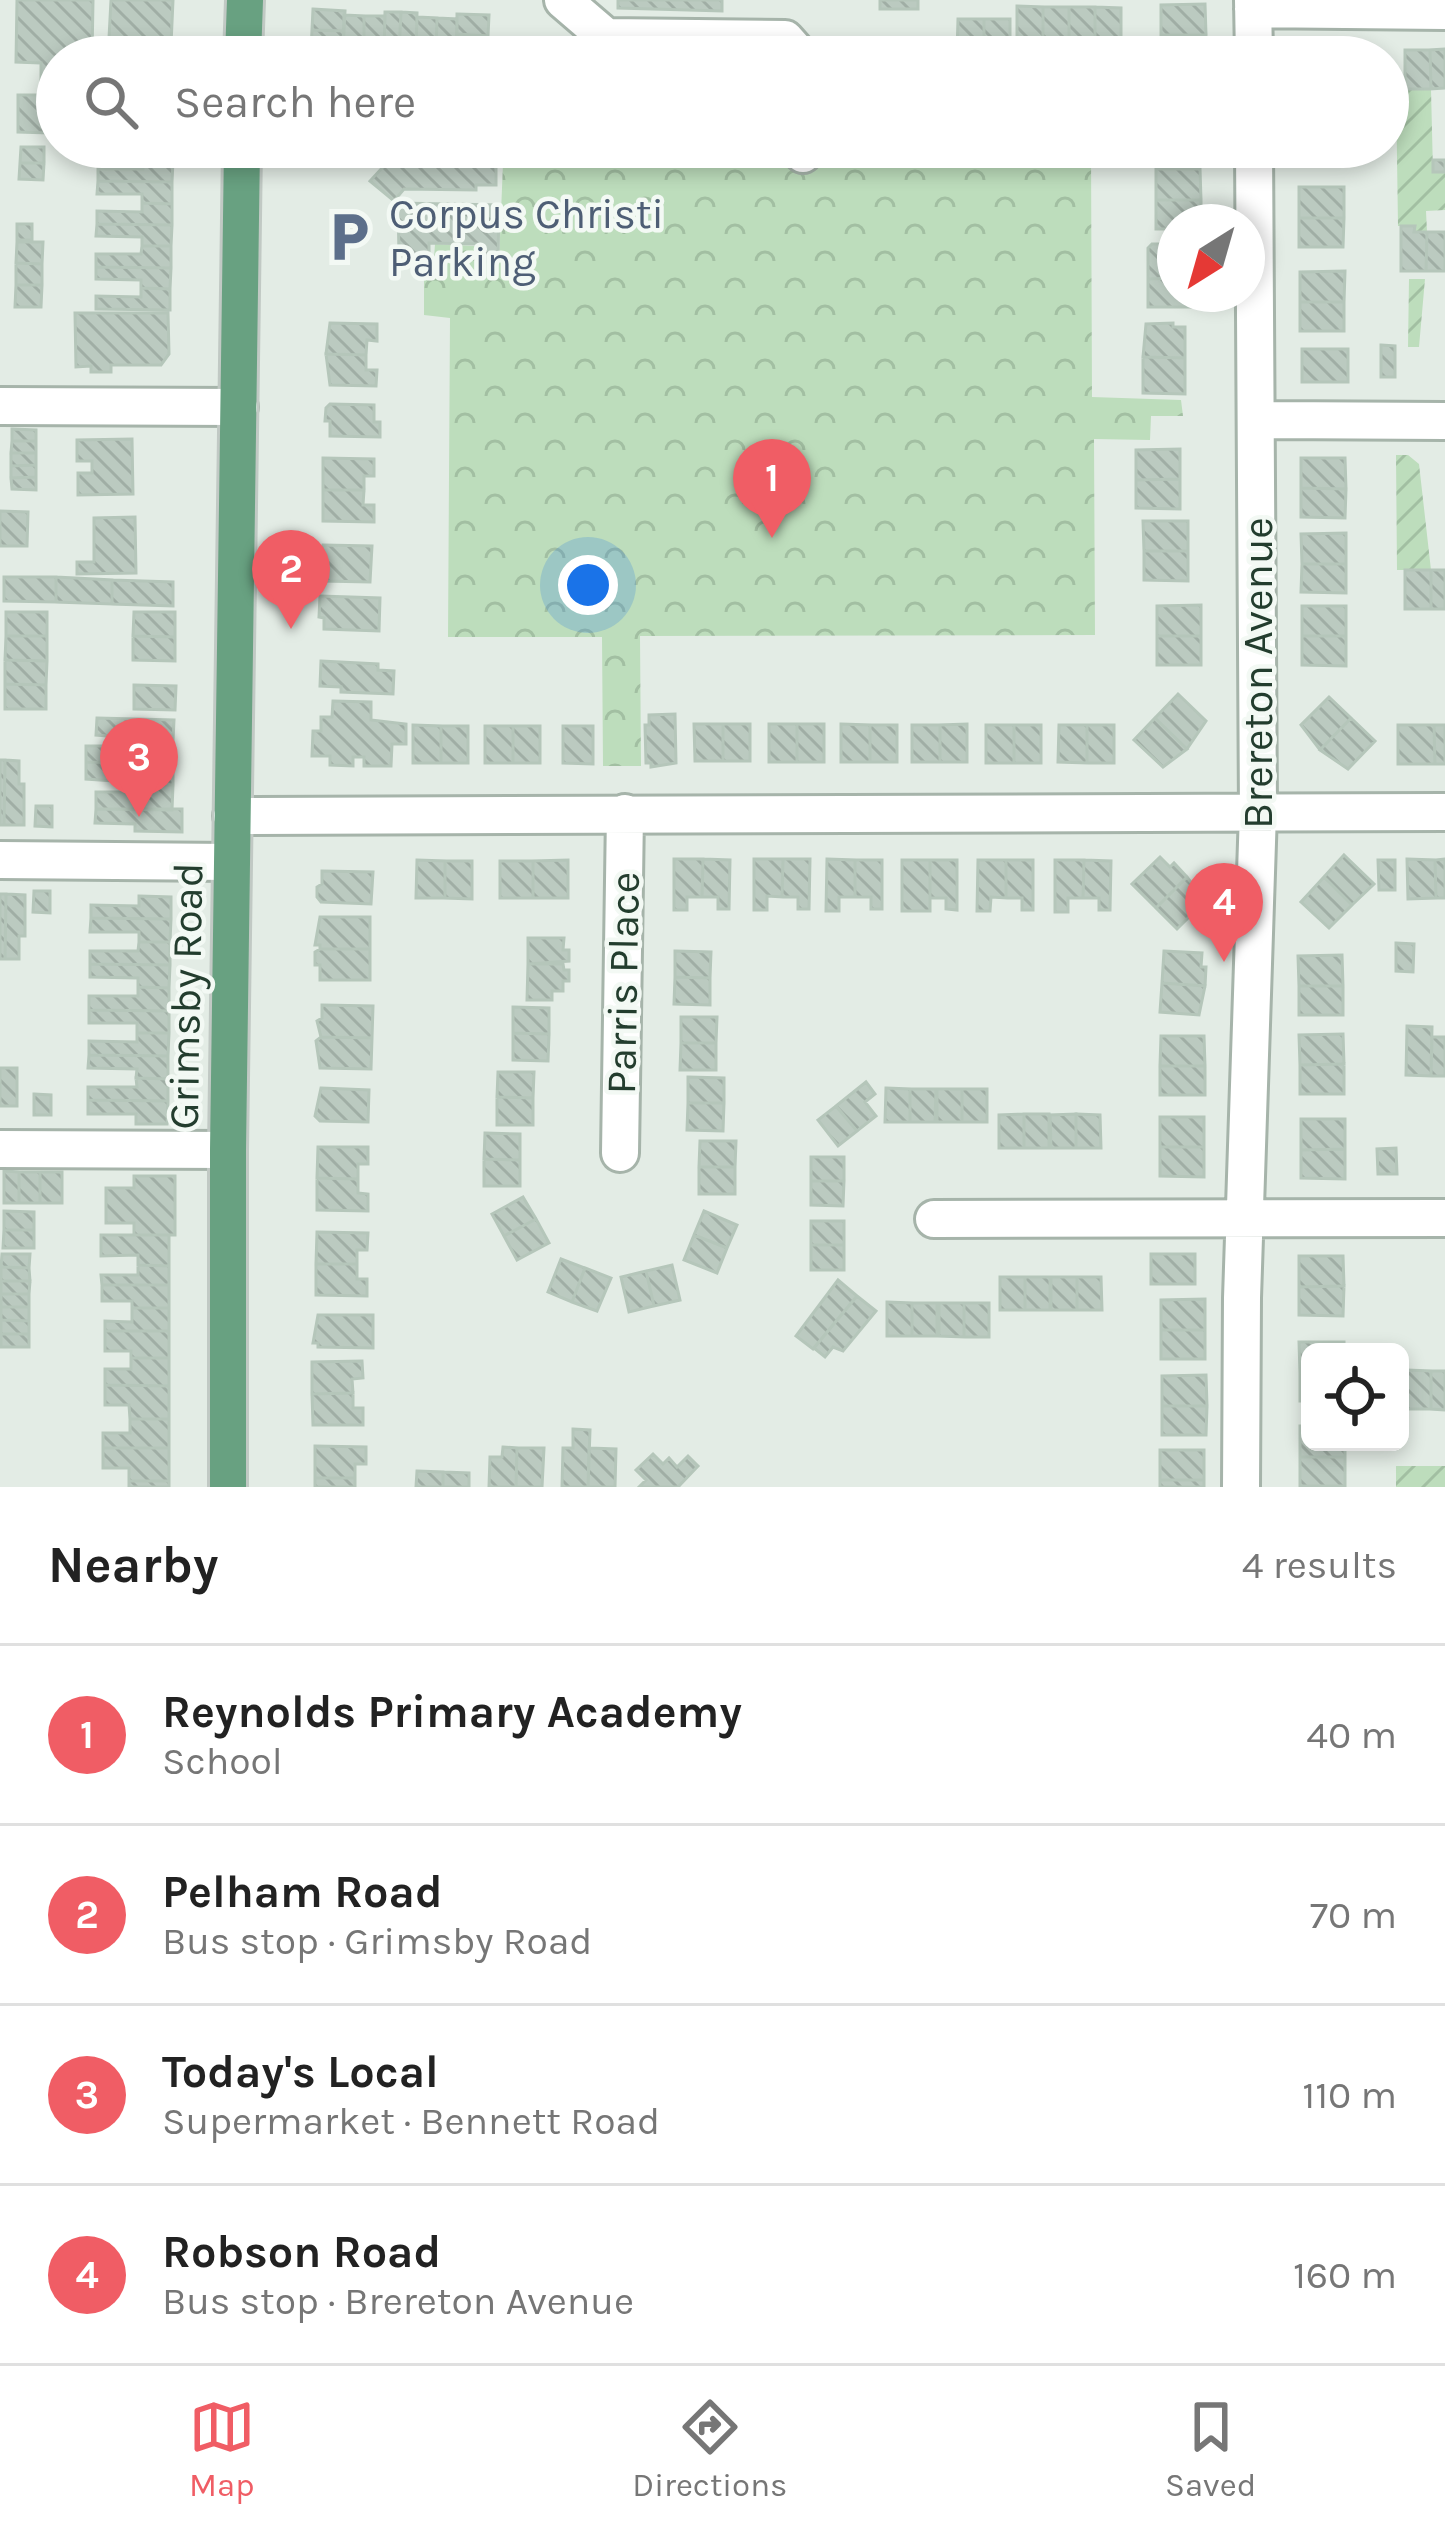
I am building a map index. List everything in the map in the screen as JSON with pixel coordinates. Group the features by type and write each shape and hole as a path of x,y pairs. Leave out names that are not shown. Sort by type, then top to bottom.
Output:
{"main road":[{"path":"244,36 245,0"},
{"name":"Grimsby Road","path":"228,1487 242,168"}],"street":[{"path":"563,0 605,36"},
{"path":"1254,36 1253,4 1445,11"},
{"name":"Brereton Avenue","path":"1241,1487 1242,1298 1258,812 1254,168"},
{"path":"0,406 239,406"},
{"path":"1256,420 1445,421"},
{"path":"232,816 1445,812"},
{"name":"Parris Place","path":"620,1153 625,813"},
{"path":"0,860 231,862"},
{"path":"0,1149 228,1150"},
{"path":"934,1219 1445,1218"}],"green space":[{"path":"1409,89 1431,89 1433,172 1445,172 1445,210 1426,211 1427,232 1398,226 1397,168 1409,168"},
{"path":"503,168 1091,168 1092,397 1181,400 1183,416 1151,416 1150,440 1094,439 1095,635 640,636 641,766 603,766 602,637 448,637 450,318 424,315 424,257 434,258 435,244 476,246 476,263 499,263"},
{"path":"1409,279 1425,279 1419,347 1408,347"},
{"path":"1396,455 1408,455 1419,464 1431,570 1397,570"},
{"path":"1396,1466 1445,1466 1445,1487 1396,1487"}],"building":[{"path":"17,0 93,0 92,36 36,36 36,63 16,62"},
{"path":"111,0 173,0 171,36 109,36"},
{"path":"618,0 722,0 722,11 618,8"},
{"path":"880,0 918,0 918,9 880,9"},
{"path":"1205,4 1206,35 1161,35 1161,5"},
{"path":"1017,6 1043,7 1043,36 1017,36"},
{"path":"1043,7 1069,7 1069,36 1043,36"},
{"path":"1069,7 1095,7 1095,36 1069,36"},
{"path":"1095,7 1121,8 1121,36 1095,36"},
{"path":"313,9 345,11 344,31 312,30"},
{"path":"385,12 401,12 400,36 384,36"},
{"path":"401,12 417,13 416,36 400,36"},
{"path":"457,14 489,15 488,36 457,34"},
{"path":"344,15 364,16 364,36 343,36"},
{"path":"364,16 385,16 384,36 364,36"},
{"path":"417,17 437,18 436,36 416,36"},
{"path":"437,18 457,19 456,36 436,36"},
{"path":"958,19 984,19 984,36 958,36"},
{"path":"984,19 1010,19 1010,36 984,36"},
{"path":"312,30 344,31 344,36 312,36"},
{"path":"1445,49 1445,88 1431,89 1430,50"},
{"path":"1409,50 1430,50 1431,89 1409,89"},
{"path":"18,95 36,95 36,133 18,132"},
{"path":"21,147 36,147 36,163 20,163"},
{"path":"1433,160 1445,160 1445,172 1433,172"},
{"path":"20,163 44,168 43,180 19,179"},
{"path":"173,168 172,182 98,181 98,169"},
{"path":"382,168 496,168 496,185 476,185 476,190 404,189 394,201 370,181"},
{"path":"1156,169 1200,169 1201,200 1156,200"},
{"path":"98,181 172,182 172,204 142,203 142,194 97,194"},
{"path":"1299,187 1344,187 1344,218 1299,218"},
{"path":"1156,200 1201,200 1201,204 1157,204 1156,229"},
{"path":"142,203 172,204 172,225 97,224 97,211 142,212"},
{"path":"398,203 499,205 498,262 477,262 477,244 429,243 429,256 399,255"},
{"path":"1299,218 1344,218 1343,247 1299,247"},
{"path":"17,224 32,224 32,240 17,240"},
{"path":"97,224 172,225 171,246 142,246 142,237 96,236"},
{"path":"1401,226 1427,232 1426,271 1401,271"},
{"path":"1427,232 1445,232 1445,271 1426,271"},
{"path":"17,242 43,242 42,264 16,263"},
{"path":"1157,244 1157,279 1148,279 1148,248"},
{"path":"142,246 171,246 171,268 96,267 96,254 141,254"},
{"path":"16,263 42,264 42,285 16,285"},
{"path":"96,267 171,268 170,289 141,288 141,280 96,279"},
{"path":"1345,271 1344,302 1300,302 1300,272"},
{"path":"1148,279 1157,279 1157,307 1148,307"},
{"path":"16,285 42,285 41,307 15,307"},
{"path":"141,288 170,289 170,310 96,309 96,296 141,297"},
{"path":"1300,302 1344,302 1344,331 1300,331"},
{"path":"75,313 168,313 169,354 161,365 111,365 111,372 76,367"},
{"path":"330,323 377,324 377,341 367,340 366,355 326,354"},
{"path":"1173,323 1173,327 1185,327 1185,358 1143,357 1146,324"},
{"path":"1381,345 1395,346 1395,377 1381,377"},
{"path":"1302,349 1348,349 1348,382 1302,382"},
{"path":"326,354 366,355 366,370 377,370 376,386 330,385"},
{"path":"1143,357 1185,358 1185,394 1143,393"},
{"path":"330,404 374,405 380,437 330,436 330,421 325,421"},
{"path":"12,429 36,430 36,441 12,441"},
{"path":"132,439 133,494 78,495 78,473 92,473 92,461 77,461 77,440"},
{"path":"12,441 36,441 36,453 11,453"},
{"path":"1180,449 1180,479 1136,480 1136,450"},
{"path":"11,453 36,453 36,465 11,466"},
{"path":"323,458 374,459 374,476 364,476 364,490 323,490"},
{"path":"1301,458 1345,458 1346,489 1301,488"},
{"path":"36,465 36,477 11,478 11,466"},
{"path":"36,477 36,490 12,489 11,478"},
{"path":"1180,479 1180,509 1136,508 1136,480"},
{"path":"1301,488 1346,489 1345,518 1301,517"},
{"path":"323,490 364,490 363,505 374,505 374,522 323,521"},
{"path":"0,511 28,512 27,546 0,546"},
{"path":"135,517 136,573 77,574 77,562 94,562 94,518"},
{"path":"1143,521 1188,521 1188,551 1144,551"},
{"path":"1346,533 1346,564 1302,564 1301,534"},
{"path":"323,545 372,546 370,582 322,581 317,577"},
{"path":"1144,551 1188,551 1188,581 1144,580"},
{"path":"1302,564 1346,564 1346,593 1301,592"},
{"path":"1405,570 1431,570 1431,609 1405,609"},
{"path":"1431,570 1445,570 1445,609 1431,609"},
{"path":"4,577 56,577 56,602 4,601"},
{"path":"56,577 112,580 112,604 56,602"},
{"path":"112,580 173,582 173,606 112,604"},
{"path":"320,596 380,598 379,631 324,629"},
{"path":"1201,605 1201,636 1157,636 1157,606"},
{"path":"1302,606 1346,606 1346,636 1302,636"},
{"path":"6,612 47,612 47,636 6,636"},
{"path":"134,612 175,612 175,637 133,636"},
{"path":"6,636 47,636 47,661 5,660"},
{"path":"133,636 175,637 175,661 133,660"},
{"path":"1157,636 1201,636 1201,665 1157,665"},
{"path":"1302,636 1346,636 1346,666 1302,665"},
{"path":"5,660 47,661 46,685 5,684"},
{"path":"321,661 378,664 378,670 394,671 393,694 341,692 341,687 320,686"},
{"path":"5,684 46,685 46,709 5,709"},
{"path":"134,685 176,686 175,710 134,709"},
{"path":"1178,694 1206,721 1187,749 1155,718"},
{"path":"1329,697 1351,718 1320,750 1301,725"},
{"path":"333,701 371,702 371,720 406,724 406,744 392,744 391,766 364,766 364,757 353,757 353,766 330,765 330,756 312,756 313,731 321,731 321,717 332,717"},
{"path":"675,714 676,763 651,767 646,763 649,715"},
{"path":"97,718 174,720 173,741 96,735"},
{"path":"1155,718 1187,749 1163,767 1134,740"},
{"path":"1351,718 1375,741 1348,769 1320,750"},
{"path":"694,724 723,724 723,761 695,761"},
{"path":"723,724 750,724 750,761 723,761"},
{"path":"769,724 797,724 797,762 769,762"},
{"path":"797,724 824,724 824,762 797,762"},
{"path":"841,724 870,725 870,762 841,762"},
{"path":"967,724 967,762 940,762 940,725"},
{"path":"413,725 441,726 441,763 413,763"},
{"path":"870,725 897,725 897,762 870,762"},
{"path":"912,725 940,725 940,762 912,762"},
{"path":"986,725 1014,725 1014,763 986,763"},
{"path":"1014,725 1041,725 1041,763 1014,763"},
{"path":"1059,725 1087,725 1087,763 1058,762"},
{"path":"1087,725 1114,725 1114,763 1087,763"},
{"path":"1398,725 1434,725 1435,764 1398,764"},
{"path":"1434,725 1445,725 1445,764 1435,764"},
{"path":"441,726 468,726 468,763 441,763"},
{"path":"485,726 513,726 513,763 485,763"},
{"path":"513,726 540,726 540,763 513,763"},
{"path":"563,726 593,726 593,764 563,763"},
{"path":"134,740 173,741 173,763 86,762 86,746 135,746"},
{"path":"0,760 5,760 4,825 0,825"},
{"path":"5,760 19,761 24,825 4,825"},
{"path":"86,762 173,763 173,785 86,779"},
{"path":"135,785 173,785 172,810 96,809 96,792 136,792"},
{"path":"36,806 52,806 52,827 35,826"},
{"path":"96,809 182,809 182,832 135,831 135,824 95,823"},
{"path":"1344,855 1374,884 1352,905 1324,877"},
{"path":"1160,857 1187,877 1156,908 1132,884"},
{"path":"674,859 703,859 702,897 687,897 687,910 674,910"},
{"path":"703,859 730,860 729,909 718,909 718,897 702,897"},
{"path":"754,859 783,859 782,897 767,896 767,910 754,910"},
{"path":"783,859 810,859 809,909 798,909 798,897 782,897"},
{"path":"827,859 855,860 855,897 839,897 839,911 826,911"},
{"path":"1407,859 1435,860 1436,898 1408,899"},
{"path":"1445,859 1445,898 1436,898 1435,860"},
{"path":"417,860 445,861 445,898 416,898"},
{"path":"568,860 568,898 533,898 533,861"},
{"path":"855,860 882,860 882,909 871,909 871,897 855,897"},
{"path":"902,860 930,860 930,911 902,911"},
{"path":"930,860 957,860 957,910 946,909 946,898 930,898"},
{"path":"978,860 1006,860 1006,898 991,897 990,911 977,911"},
{"path":"1006,860 1033,860 1033,910 1022,910 1022,898 1006,898"},
{"path":"1055,860 1084,860 1083,898 1068,898 1068,912 1055,912"},
{"path":"1084,860 1111,861 1110,910 1099,910 1099,898 1083,898"},
{"path":"1378,860 1395,860 1395,890 1379,890"},
{"path":"445,861 472,861 472,899 445,898"},
{"path":"500,861 533,861 533,898 500,898"},
{"path":"322,871 373,872 371,904 321,902 317,887 322,884"},
{"path":"1187,877 1205,901 1177,929 1156,908"},
{"path":"1324,877 1352,905 1329,928 1301,902"},
{"path":"34,891 50,891 50,913 33,912"},
{"path":"0,894 6,894 5,959 0,959"},
{"path":"6,894 25,895 25,936 19,936 19,959 5,959"},
{"path":"139,896 171,897 171,919 91,918 91,905 139,906"},
{"path":"320,917 370,917 370,949 320,949 315,945"},
{"path":"91,918 171,919 170,942 139,942 139,932 90,932"},
{"path":"528,938 564,938 569,961 528,964"},
{"path":"139,942 170,942 170,965 90,964 90,951 138,951"},
{"path":"1396,943 1414,944 1413,972 1396,971"},
{"path":"370,949 370,980 320,980 315,952"},
{"path":"675,951 711,952 710,978 675,977"},
{"path":"1164,951 1202,953 1205,986 1162,983"},
{"path":"1342,955 1343,986 1299,986 1298,956"},
{"path":"90,964 170,965 169,988 138,987 138,978 90,977"},
{"path":"528,964 563,964 569,970 569,981 563,981 563,991 552,991 552,1000 527,1000"},
{"path":"675,977 710,978 710,1005 674,1004"},
{"path":"1162,983 1205,986 1199,1015 1160,1012"},
{"path":"1299,986 1343,986 1343,1015 1299,1015"},
{"path":"138,987 169,988 169,1011 89,1010 89,996 138,996"},
{"path":"322,1005 373,1006 372,1038 321,1037 317,1021 322,1018"},
{"path":"513,1007 549,1008 549,1034 513,1033"},
{"path":"89,1010 169,1011 169,1033 137,1033 137,1023 89,1023"},
{"path":"681,1017 717,1017 716,1043 681,1043"},
{"path":"1407,1026 1432,1027 1431,1076 1406,1075"},
{"path":"137,1033 169,1033 168,1056 89,1055 89,1041 137,1042"},
{"path":"513,1033 549,1034 548,1061 513,1060"},
{"path":"1343,1034 1344,1064 1300,1065 1299,1035"},
{"path":"1161,1036 1204,1036 1205,1066 1160,1066"},
{"path":"321,1037 372,1038 371,1069 320,1068 316,1041"},
{"path":"1432,1037 1445,1037 1445,1076 1431,1076"},
{"path":"681,1043 716,1043 716,1070 680,1070"},
{"path":"89,1055 168,1056 168,1079 136,1078 137,1069 88,1068"},
{"path":"1344,1064 1344,1094 1300,1094 1300,1065"},
{"path":"1160,1066 1205,1066 1205,1095 1160,1095"},
{"path":"0,1068 17,1068 17,1106 0,1106"},
{"path":"498,1072 534,1072 533,1098 497,1097"},
{"path":"688,1077 724,1078 724,1103 688,1103"},
{"path":"136,1078 168,1079 168,1101 88,1100 88,1087 137,1087"},
{"path":"866,1082 875,1094 865,1102 876,1116 857,1131 836,1106"},
{"path":"321,1088 369,1090 368,1122 320,1121 315,1116"},
{"path":"886,1088 910,1089 910,1122 885,1122"},
{"path":"910,1089 936,1089 935,1122 910,1122"},
{"path":"937,1089 962,1089 962,1122 937,1122"},
{"path":"962,1089 987,1089 987,1122 962,1122"},
{"path":"34,1094 51,1095 51,1115 34,1115"},
{"path":"497,1097 533,1098 533,1125 497,1125"},
{"path":"88,1100 168,1101 167,1124 136,1124 136,1114 88,1114"},
{"path":"688,1103 724,1103 723,1131 687,1130"},
{"path":"836,1106 857,1131 838,1146 818,1120"},
{"path":"1024,1114 1024,1148 999,1148 999,1115"},
{"path":"1024,1114 1049,1114 1049,1148 1024,1148"},
{"path":"1076,1114 1076,1148 1051,1148 1050,1115"},
{"path":"1076,1114 1100,1115 1101,1148 1076,1148"},
{"path":"1160,1117 1204,1117 1204,1147 1160,1147"},
{"path":"1301,1119 1345,1119 1345,1149 1301,1150"},
{"path":"485,1133 520,1134 520,1160 484,1159"},
{"path":"700,1141 736,1141 735,1167 699,1167"},
{"path":"318,1147 368,1147 368,1164 358,1164 358,1179 317,1178"},
{"path":"1160,1147 1204,1147 1204,1177 1160,1176"},
{"path":"1396,1148 1397,1174 1378,1174 1377,1149"},
{"path":"1345,1149 1345,1179 1301,1178 1301,1150"},
{"path":"811,1157 844,1157 844,1181 811,1181"},
{"path":"484,1159 520,1160 520,1186 484,1186"},
{"path":"699,1167 735,1167 735,1194 699,1194"},
{"path":"4,1171 19,1172 19,1203 4,1203"},
{"path":"19,1172 40,1172 40,1203 19,1203"},
{"path":"40,1172 62,1172 62,1203 40,1203"},
{"path":"134,1176 175,1176 175,1235 134,1235 134,1223 106,1223 106,1188 134,1188"},
{"path":"317,1178 358,1179 358,1193 368,1194 368,1211 317,1210"},
{"path":"811,1181 844,1181 843,1206 811,1205"},
{"path":"523,1197 536,1219 504,1236 492,1214"},
{"path":"4,1211 34,1212 34,1230 4,1230"},
{"path":"704,1211 737,1225 727,1248 694,1235"},
{"path":"536,1219 549,1243 517,1260 504,1236"},
{"path":"811,1221 844,1221 844,1245 811,1245"},
{"path":"4,1230 34,1230 34,1248 3,1248"},
{"path":"317,1232 368,1233 367,1250 357,1250 357,1264 316,1264"},
{"path":"101,1235 169,1235 169,1266 138,1265 138,1255 101,1256"},
{"path":"694,1235 727,1248 717,1273 684,1260"},
{"path":"811,1245 844,1245 844,1270 811,1270"},
{"path":"2,1254 30,1254 29,1268 1,1267"},
{"path":"1151,1254 1195,1254 1195,1284 1151,1284"},
{"path":"1299,1256 1343,1256 1344,1286 1299,1287"},
{"path":"561,1259 585,1268 572,1302 548,1292"},
{"path":"316,1264 357,1264 357,1279 367,1279 367,1296 316,1295"},
{"path":"138,1265 169,1266 169,1285 102,1285 101,1275 138,1275"},
{"path":"672,1265 680,1300 654,1306 646,1271"},
{"path":"1,1267 29,1268 30,1281 1,1281"},
{"path":"585,1268 611,1278 597,1311 572,1302"},
{"path":"646,1271 654,1306 629,1312 621,1277"},
{"path":"1000,1277 1025,1277 1025,1310 1000,1310"},
{"path":"1025,1277 1050,1277 1050,1310 1025,1310"},
{"path":"1051,1277 1077,1277 1077,1310 1051,1310"},
{"path":"1077,1277 1101,1277 1102,1310 1077,1310"},
{"path":"838,1280 857,1296 813,1349 796,1336"},
{"path":"1,1281 30,1281 29,1294 1,1294"},
{"path":"102,1285 169,1285 169,1308 132,1308 132,1301 102,1301"},
{"path":"1344,1286 1343,1316 1299,1315 1299,1287"},
{"path":"1,1294 29,1294 29,1307 1,1307"},
{"path":"857,1296 876,1311 843,1351 833,1347 825,1357 814,1348"},
{"path":"1205,1299 1205,1330 1161,1330 1161,1300"},
{"path":"887,1302 912,1303 912,1336 887,1336"},
{"path":"912,1303 937,1303 937,1336 912,1336"},
{"path":"939,1303 964,1303 964,1337 939,1336"},
{"path":"964,1303 989,1303 989,1337 964,1337"},
{"path":"1,1307 29,1307 29,1321 1,1320"},
{"path":"132,1308 169,1308 169,1331 105,1331 105,1321 132,1322"},
{"path":"318,1315 373,1315 373,1348 318,1347 313,1343"},
{"path":"1,1320 29,1321 29,1334 1,1334"},
{"path":"1161,1330 1205,1330 1205,1359 1161,1359"},
{"path":"105,1331 169,1331 169,1358 131,1358 131,1351 105,1351"},
{"path":"1,1334 29,1334 29,1347 1,1347"},
{"path":"131,1358 169,1358 169,1386 105,1385 105,1369 131,1369"},
{"path":"362,1361 363,1378 352,1379 353,1393 312,1394 312,1362"},
{"path":"1409,1370 1431,1371 1431,1409 1409,1409"},
{"path":"1431,1371 1445,1371 1445,1410 1431,1409"},
{"path":"1206,1375 1207,1406 1162,1406 1162,1376"},
{"path":"105,1385 169,1386 169,1419 130,1419 129,1405 105,1405"},
{"path":"353,1393 353,1408 363,1408 363,1425 313,1425 312,1394"},
{"path":"1162,1406 1207,1406 1206,1435 1162,1435"},
{"path":"130,1419 169,1419 169,1448 103,1448 103,1433 130,1433"},
{"path":"1300,1426 1301,1451 1345,1451 1345,1457 1300,1457"},
{"path":"573,1429 590,1430 588,1487 562,1487 563,1448 573,1448"},
{"path":"315,1446 366,1447 366,1464 355,1464 355,1478 315,1478"},
{"path":"503,1447 517,1448 516,1487 489,1487 490,1457 502,1457"},
{"path":"103,1448 169,1448 169,1481 129,1481 129,1468 103,1468"},
{"path":"517,1448 544,1448 542,1487 516,1487"},
{"path":"589,1448 616,1449 615,1487 588,1487"},
{"path":"1160,1450 1204,1450 1204,1480 1160,1480"},
{"path":"653,1454 663,1464 669,1458 677,1467 688,1456 698,1466 678,1487 639,1487 646,1480 636,1470"},
{"path":"1300,1457 1345,1457 1345,1486 1300,1486"},
{"path":"417,1471 443,1472 443,1487 416,1487"},
{"path":"443,1472 469,1473 469,1487 443,1487"},
{"path":"315,1478 355,1478 355,1487 315,1487"},
{"path":"1160,1480 1204,1480 1204,1487 1160,1487"},
{"path":"129,1481 169,1481 169,1487 129,1487"}],"place":[{"name":"Corpus Christi Parking","path":"349,237"},
{"name":"Reynolds Primary Academy","path":"772,538"},
{"name":"Pelham Road","path":"291,629"},
{"name":"Today's Local","path":"139,817"},
{"name":"Robson Road","path":"1224,962"}]}
